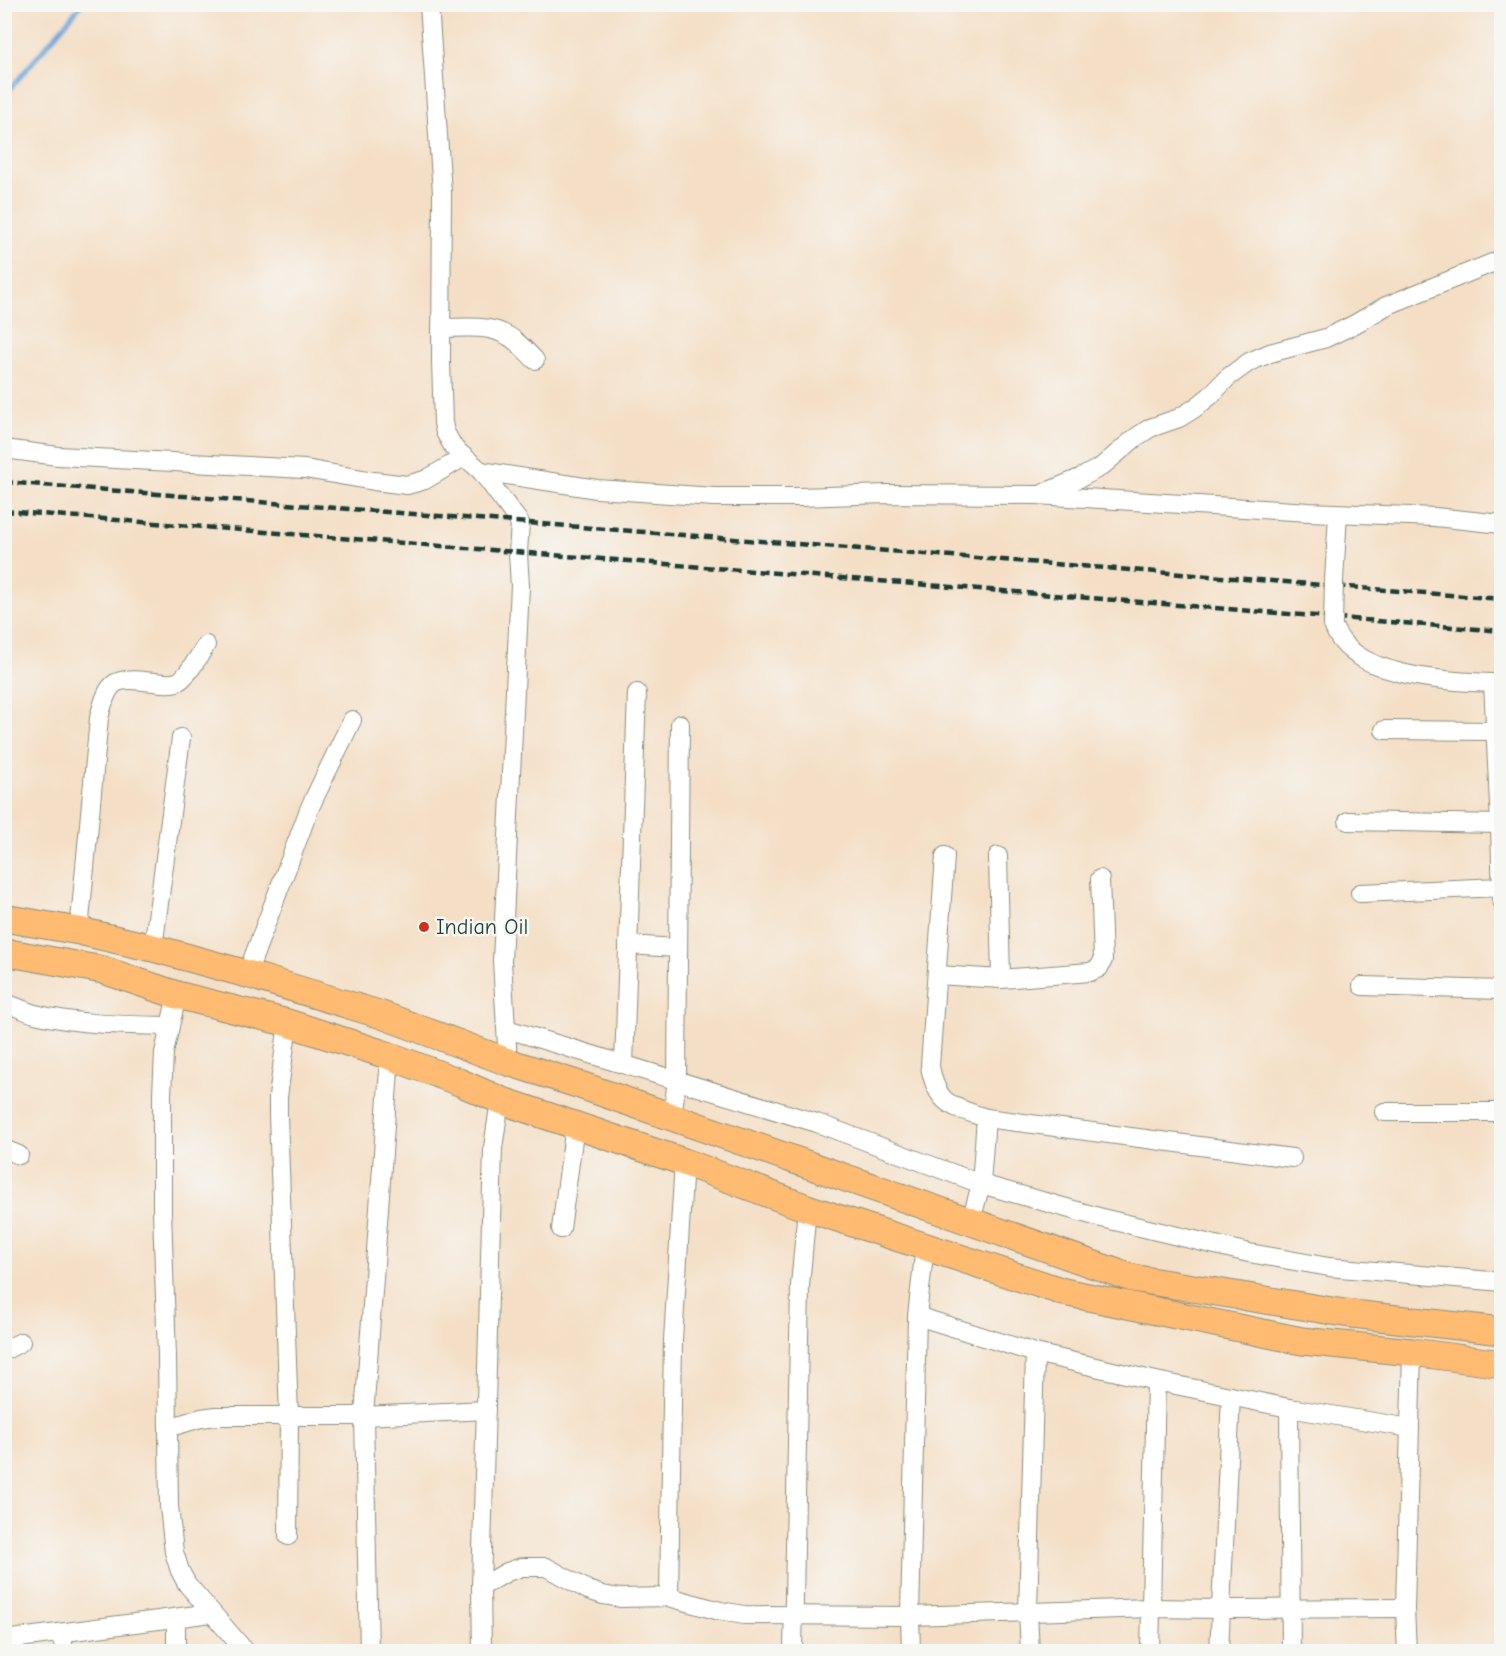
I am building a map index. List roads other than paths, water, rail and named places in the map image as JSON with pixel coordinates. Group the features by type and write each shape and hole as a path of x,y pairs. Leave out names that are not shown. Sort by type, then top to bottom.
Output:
{"highway":[{"path":"4,918 80,930 153,948 382,1015 508,1062 1132,1278 1344,1313 1502,1331"},
{"path":"4,952 103,970 177,995 288,1023 390,1056 500,1100 684,1162 807,1208 1064,1292 1302,1341 1502,1364"}],"street":[{"path":"429,4 442,193 443,423 448,439 454,448 482,471 519,523 520,586 502,961 508,1062"},
{"path":"1037,495 1101,468 1150,428 1179,418 1195,408 1227,378 1249,362 1270,353 1326,338 1386,306 1500,255"},
{"path":"441,328 489,329 503,333 515,340 535,360"},
{"path":"4,449 58,456 305,469 374,481 407,484 425,480 464,457"},
{"path":"482,471 597,489 714,497 886,494 1037,495 1338,514 1435,517 1502,524"},
{"path":"1338,514 1333,625 1340,639 1356,653 1374,664 1415,677 1497,685 1495,731 1502,901"},
{"path":"80,930 99,718 104,696 111,686 120,681 178,682 206,645"},
{"path":"624,1064 637,693"},
{"path":"247,974 310,807 352,720"},
{"path":"672,1117 677,1080 680,724"},
{"path":"1384,730 1495,731"},
{"path":"153,948 181,738"},
{"path":"1348,821 1500,824"},
{"path":"945,856 930,1066 940,1097 950,1105 986,1118 1292,1158"},
{"path":"998,856 1001,980"},
{"path":"937,975 1001,980 1090,972 1099,968 1103,960 1100,879"},
{"path":"1360,893 1501,887"},
{"path":"628,945 677,948"},
{"path":"1362,986 1502,990"},
{"path":"177,995 164,1053 162,1105 162,1211 171,1533 174,1552 187,1584 246,1652"},
{"path":"4,1003 34,1013 73,1021 113,1025 170,1026"},
{"path":"288,1023 278,1097 289,1416 288,1536"},
{"path":"507,1029 817,1123 981,1184 1102,1218 1250,1253 1329,1267 1502,1282"},
{"path":"369,1652 364,1416 390,1056"},
{"path":"482,1652 481,1587 493,1148 500,1100"},
{"path":"1384,1112 1502,1112"},
{"path":"971,1221 981,1184 986,1118"},
{"path":"561,1229 575,1125"},
{"path":"669,1597 673,1340 684,1162"},
{"path":"793,1652 800,1286 807,1208"},
{"path":"911,1652 917,1316 925,1246"},
{"path":"917,1316 1035,1353 1156,1381 1289,1408 1410,1428"},
{"path":"4,1350 21,1342"},
{"path":"1407,1652 1405,1608 1412,1352"},
{"path":"1030,1652 1035,1353"},
{"path":"1150,1652 1156,1381"},
{"path":"1219,1652 1231,1396"},
{"path":"1289,1408 1291,1652"},
{"path":"168,1428 201,1418 364,1416 486,1410"},
{"path":"481,1587 507,1572 522,1567 546,1567 588,1590 603,1595 620,1598 669,1597 744,1615 910,1616 1150,1608 1221,1610 1405,1608"},
{"path":"4,1640 212,1613"},
{"path":"176,1652 177,1618"},
{"path":"62,1633 64,1652"}],"waterway":[{"path":"4,96 82,4"}],"railway":[{"path":"4,482 1502,599"},
{"path":"4,511 1502,631"}],"place":[{"name":"Indian Oil","path":"424,927"}]}
